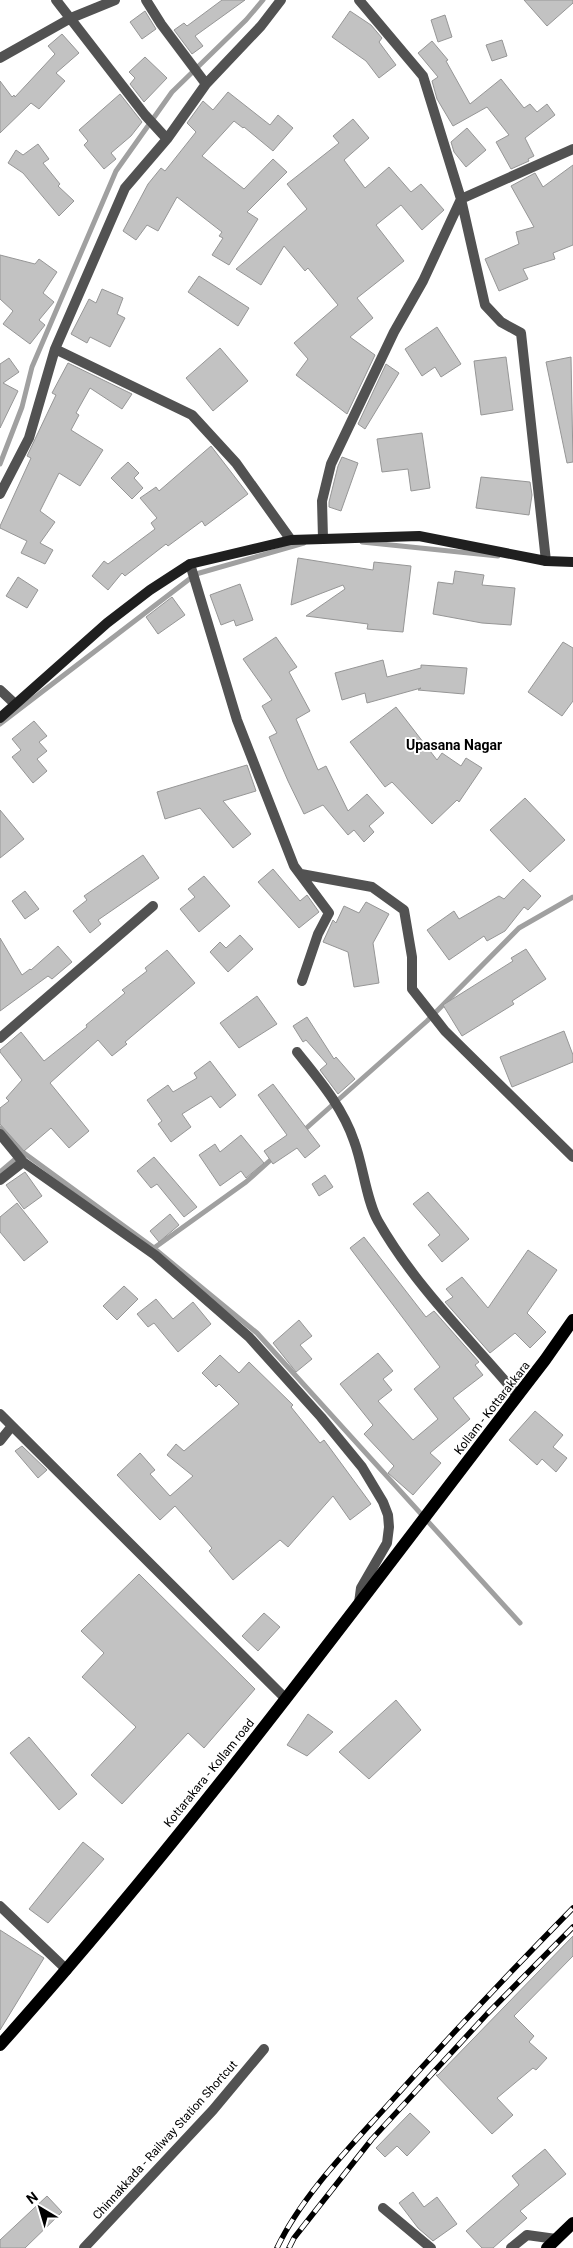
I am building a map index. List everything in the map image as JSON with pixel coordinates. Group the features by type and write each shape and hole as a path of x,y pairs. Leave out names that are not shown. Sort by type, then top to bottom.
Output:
{"main road":[{"name":"Kollam - Kottarakkara","path":"430,1511 518,1396 573,1320"},
{"name":"Kottarakara - Kollam road","path":"0,2045 67,1970 286,1699 430,1511"},
{"path":"547,2248 573,2223"}],"street":[{"path":"56,0 145,115 167,139"},
{"path":"0,58 71,18 115,0"},
{"path":"146,0 202,79"},
{"path":"0,494 30,438 55,349 125,188 167,139 202,79 261,26 280,0"},
{"path":"359,0 366,6 422,76 461,199 485,305 500,322 521,333 546,561"},
{"path":"323,538 322,501 331,464 394,332 423,280 461,199 573,149"},
{"path":"55,349 192,415 236,462 291,540"},
{"path":"0,718 107,622 150,590 190,564 291,540 419,536 546,561 573,562"},
{"path":"190,564 237,720 294,866 329,913 318,934 302,981"},
{"path":"0,690 16,704"},
{"path":"300,874 372,887 404,910 412,957 412,989 445,1031 573,1157"},
{"path":"0,1038 153,906"},
{"path":"297,1052 331,1095 345,1118 354,1140 376,1218 398,1254 434,1300 518,1396"},
{"path":"0,1134 23,1162 155,1255 249,1337 322,1417 362,1467 383,1502 388,1515 389,1527 387,1543 361,1588 359,1603"},
{"path":"0,1180 23,1162"},
{"path":"0,1414 286,1699"},
{"path":"0,1441 12,1426"},
{"path":"0,1906 67,1970"},
{"name":"Chinnakkada - Railway Station Shortcut","path":"84,2248 213,2110 264,2049"},
{"path":"383,2208 431,2248"},
{"path":"511,2248 528,2235 556,2239"}],"building":[{"path":"222,0 245,0 195,36 203,46 192,54 174,30 184,23 187,26"},
{"path":"524,0 573,0 573,3 547,26"},
{"path":"145,11 156,29 142,39 130,22"},
{"path":"350,11 371,25 382,38 379,42 396,65 379,78 366,61 332,37"},
{"path":"445,15 452,37 438,42 431,20"},
{"path":"62,34 79,53 56,73 65,81 39,109 31,103 0,133 0,81 12,97 14,95 15,97 55,54 48,46"},
{"path":"502,40 507,56 492,61 486,45"},
{"path":"432,41 448,60 446,61 470,104 501,79 524,108 530,104 537,112 547,104 555,115 525,138 534,156 528,159 529,161 511,169 496,142 509,135 487,107 453,126 437,99 432,81 438,77 418,53"},
{"path":"145,57 167,78 144,102 130,84 135,78 129,72"},
{"path":"228,92 270,125 278,115 293,128 273,151 234,121 202,156 244,189 273,159 287,172 247,212 258,219 229,265 212,255 223,238 219,236 222,232 177,197 158,231 147,225 136,240 123,231 148,184 161,168 165,171 196,132 187,123 203,101 213,110"},
{"path":"120,94 142,122 131,136 111,153 116,159 104,169 84,145 88,141 79,130"},
{"path":"353,119 369,138 344,160 365,188 389,167 411,192 421,184 444,210 422,230 401,205 376,225 404,261 357,298 373,318 350,337 375,355 347,414 296,375 308,359 294,343 338,305 308,268 305,271 284,246 261,285 236,269 307,209 287,184 339,143 333,136"},
{"path":"467,128 486,150 466,167 454,152 451,142"},
{"path":"38,144 49,159 43,163 60,184 58,186 74,201 59,216 23,173 8,163 16,150 23,155"},
{"path":"573,165 573,245 553,253 555,259 523,269 528,279 499,291 485,259 519,244 516,232 534,227 511,186 535,173 543,187"},
{"path":"0,255 35,264 39,259 57,272 43,293 54,302 39,320 45,325 30,344 3,324 13,311 0,299"},
{"path":"199,276 249,308 238,326 188,292"},
{"path":"102,289 123,298 117,314 125,318 110,347 90,337 87,343 71,334 89,299 96,303"},
{"path":"437,327 461,364 441,377 435,367 422,376 405,349"},
{"path":"220,348 248,381 213,411 186,378"},
{"path":"506,357 513,410 481,415 474,361"},
{"path":"571,357 573,462 567,463 546,362"},
{"path":"9,358 19,372 3,383 18,391 0,428 0,364"},
{"path":"68,363 132,394 122,409 90,388 76,413 79,415 71,430 103,450 80,486 59,473 40,511 55,522 40,543 53,550 45,564 21,553 27,541 0,528 0,526 31,458 27,456 56,395 52,393"},
{"path":"386,364 399,373 365,429 358,424"},
{"path":"422,433 430,488 411,491 408,469 382,472 377,439"},
{"path":"211,446 248,494 205,526 202,521 168,546 166,544 125,576 122,573 108,590 92,576 104,561 108,564 155,529 151,523 157,518 140,498 156,487 159,491"},
{"path":"342,457 358,463 341,511 329,507 329,502"},
{"path":"128,462 139,473 134,478 143,488 132,499 111,478"},
{"path":"481,477 530,482 532,495 529,515 476,508"},
{"path":"298,558 373,570 374,562 411,566 403,632 367,629 368,624 306,616 345,589 343,585 291,605"},
{"path":"455,571 484,575 482,585 515,588 511,625 482,623 433,614 438,582 453,584"},
{"path":"18,577 38,590 27,608 6,596"},
{"path":"240,584 253,620 236,626 234,620 221,625 210,595"},
{"path":"172,597 185,615 158,634 146,617"},
{"path":"276,637 297,667 289,672 310,711 296,719 318,770 326,766 348,811 367,794 384,813 369,826 374,832 364,842 354,830 348,835 323,805 304,814 269,737 277,733 262,706 272,700 243,659"},
{"path":"563,642 573,648 573,701 562,716 528,692"},
{"path":"383,660 387,677 421,668 421,665 467,668 464,694 418,690 421,688 367,703 365,693 342,700 335,673"},
{"path":"396,707 437,760 442,753 461,766 466,758 482,768 459,802 457,800 432,824 392,782 385,787 350,742"},
{"path":"34,721 47,736 39,742 47,751 37,759 47,771 33,783 12,757 21,750 12,739"},
{"path":"247,765 256,791 223,801 251,834 233,848 200,808 165,819 157,792"},
{"path":"525,798 565,840 530,872 490,830"},
{"path":"0,810 24,839 0,858"},
{"path":"143,855 159,878 98,920 101,924 90,933 73,911 87,900 84,896"},
{"path":"273,869 300,901 307,895 319,912 299,928 258,882"},
{"path":"204,876 230,906 199,932 180,909 195,897 188,889"},
{"path":"523,879 541,896 528,910 524,907 505,931 487,941 484,936 449,960 427,930 454,911 459,919 499,896 504,899"},
{"path":"25,891 39,909 25,919 12,901"},
{"path":"366,902 389,914 373,943 379,983 354,987 348,952 323,942 333,920 336,923 344,906 359,913"},
{"path":"240,935 253,949 228,972 210,952 220,942 226,948"},
{"path":"0,938 22,975 31,970 58,946 72,962 52,979 48,976 0,1011"},
{"path":"526,949 546,979 512,1001 514,1004 462,1036 443,1005 513,961 511,958"},
{"path":"167,950 195,983 125,1042 127,1044 112,1056 98,1040 50,1083 89,1131 69,1148 51,1128 24,1151 0,1124 0,1108 9,1101 6,1098 22,1080 0,1050 21,1032 44,1061 87,1027 86,1025 125,993 122,990 147,971 145,968"},
{"path":"257,996 277,1024 239,1048 220,1023"},
{"path":"307,1017 334,1059 336,1057 355,1079 338,1094 320,1070 327,1064 306,1040 303,1042 293,1026"},
{"path":"564,1031 573,1055 573,1062 512,1087 500,1057"},
{"path":"210,1061 236,1095 220,1108 211,1096 182,1114 191,1127 171,1142 158,1124 162,1121 147,1100 168,1085 173,1092 197,1078 194,1073"},
{"path":"273,1084 320,1146 305,1158 297,1148 273,1164 264,1151 287,1135 258,1095"},
{"path":"241,1135 264,1163 246,1178 241,1171 220,1186 199,1155 215,1144 220,1152"},
{"path":"154,1157 197,1207 184,1217 157,1184 151,1188 137,1171"},
{"path":"25,1172 42,1196 24,1209 6,1185"},
{"path":"325,1175 333,1187 319,1196 312,1184"},
{"path":"428,1192 469,1239 442,1262 428,1245 440,1235 413,1204"},
{"path":"17,1203 48,1242 24,1261 0,1232 0,1217"},
{"path":"170,1214 179,1225 159,1242 150,1231"},
{"path":"364,1237 426,1317 434,1311 479,1362 475,1365 483,1375 453,1398 470,1419 430,1453 441,1463 413,1495 388,1473 394,1466 364,1434 373,1425 340,1384 378,1353 393,1371 383,1379 392,1390 378,1401 413,1440 438,1419 414,1389 440,1367 350,1248"},
{"path":"528,1250 557,1270 527,1313 546,1332 530,1348 515,1333 490,1353 445,1302 453,1297 446,1289 462,1277 488,1308"},
{"path":"124,1286 138,1299 117,1320 103,1306"},
{"path":"156,1299 173,1319 193,1302 211,1324 178,1352 154,1323 148,1327 137,1314"},
{"path":"299,1320 312,1336 300,1345 312,1359 296,1372 273,1343"},
{"path":"220,1355 239,1373 249,1362 293,1405 291,1407 320,1443 324,1440 371,1504 350,1520 333,1496 288,1547 280,1540 233,1580 209,1551 212,1548 175,1506 160,1520 117,1475 140,1453 155,1470 150,1474 170,1496 193,1476 167,1455 176,1444 184,1451 239,1404 219,1384 216,1387 202,1373"},
{"path":"535,1411 563,1435 553,1447 567,1458 556,1472 542,1459 537,1465 509,1440"},
{"path":"22,1446 47,1470 38,1478 15,1451"},
{"path":"139,1574 255,1689 204,1748 188,1733 122,1804 91,1775 136,1727 82,1677 104,1653 81,1631"},
{"path":"264,1613 280,1627 258,1651 242,1636"},
{"path":"396,1700 421,1730 369,1779 339,1752"},
{"path":"308,1714 333,1732 307,1756 287,1745"},
{"path":"29,1737 77,1794 59,1810 10,1753"},
{"path":"83,1842 104,1859 48,1923 29,1909"},
{"path":"0,1930 44,1958 0,2030"},
{"path":"573,1936 573,1956 514,2016 534,2036 529,2042 547,2058 536,2070 533,2068 497,2098 513,2115 492,2134 436,2075"},
{"path":"410,2113 430,2132 407,2156 397,2146 385,2157 376,2148"},
{"path":"545,2149 566,2174 520,2211 527,2218 493,2248 482,2248 466,2231 519,2185 512,2176"},
{"path":"413,2192 424,2207 437,2197 457,2224 433,2241 418,2228 399,2203"},
{"path":"47,2196 62,2212 25,2248 0,2248 0,2240"}],"waterway":[{"path":"0,464 22,407 32,367 116,171 172,92 246,20 263,0"},
{"path":"362,542 498,556"},
{"path":"0,724 196,574 304,543"},
{"path":"302,1132 427,1021 519,928 573,897"},
{"path":"0,1128 24,1153 154,1248 246,1182 275,1156"},
{"path":"0,1172 19,1156"},
{"path":"156,1250 257,1333 520,1623"}],"railway":[{"path":"277,2248 299,2210 326,2174 455,2031 573,1908"},
{"path":"289,2248 294,2238 372,2139 487,2014 573,1927"}],"district":[{"name":"Upasana Nagar","path":"454,745"}]}
